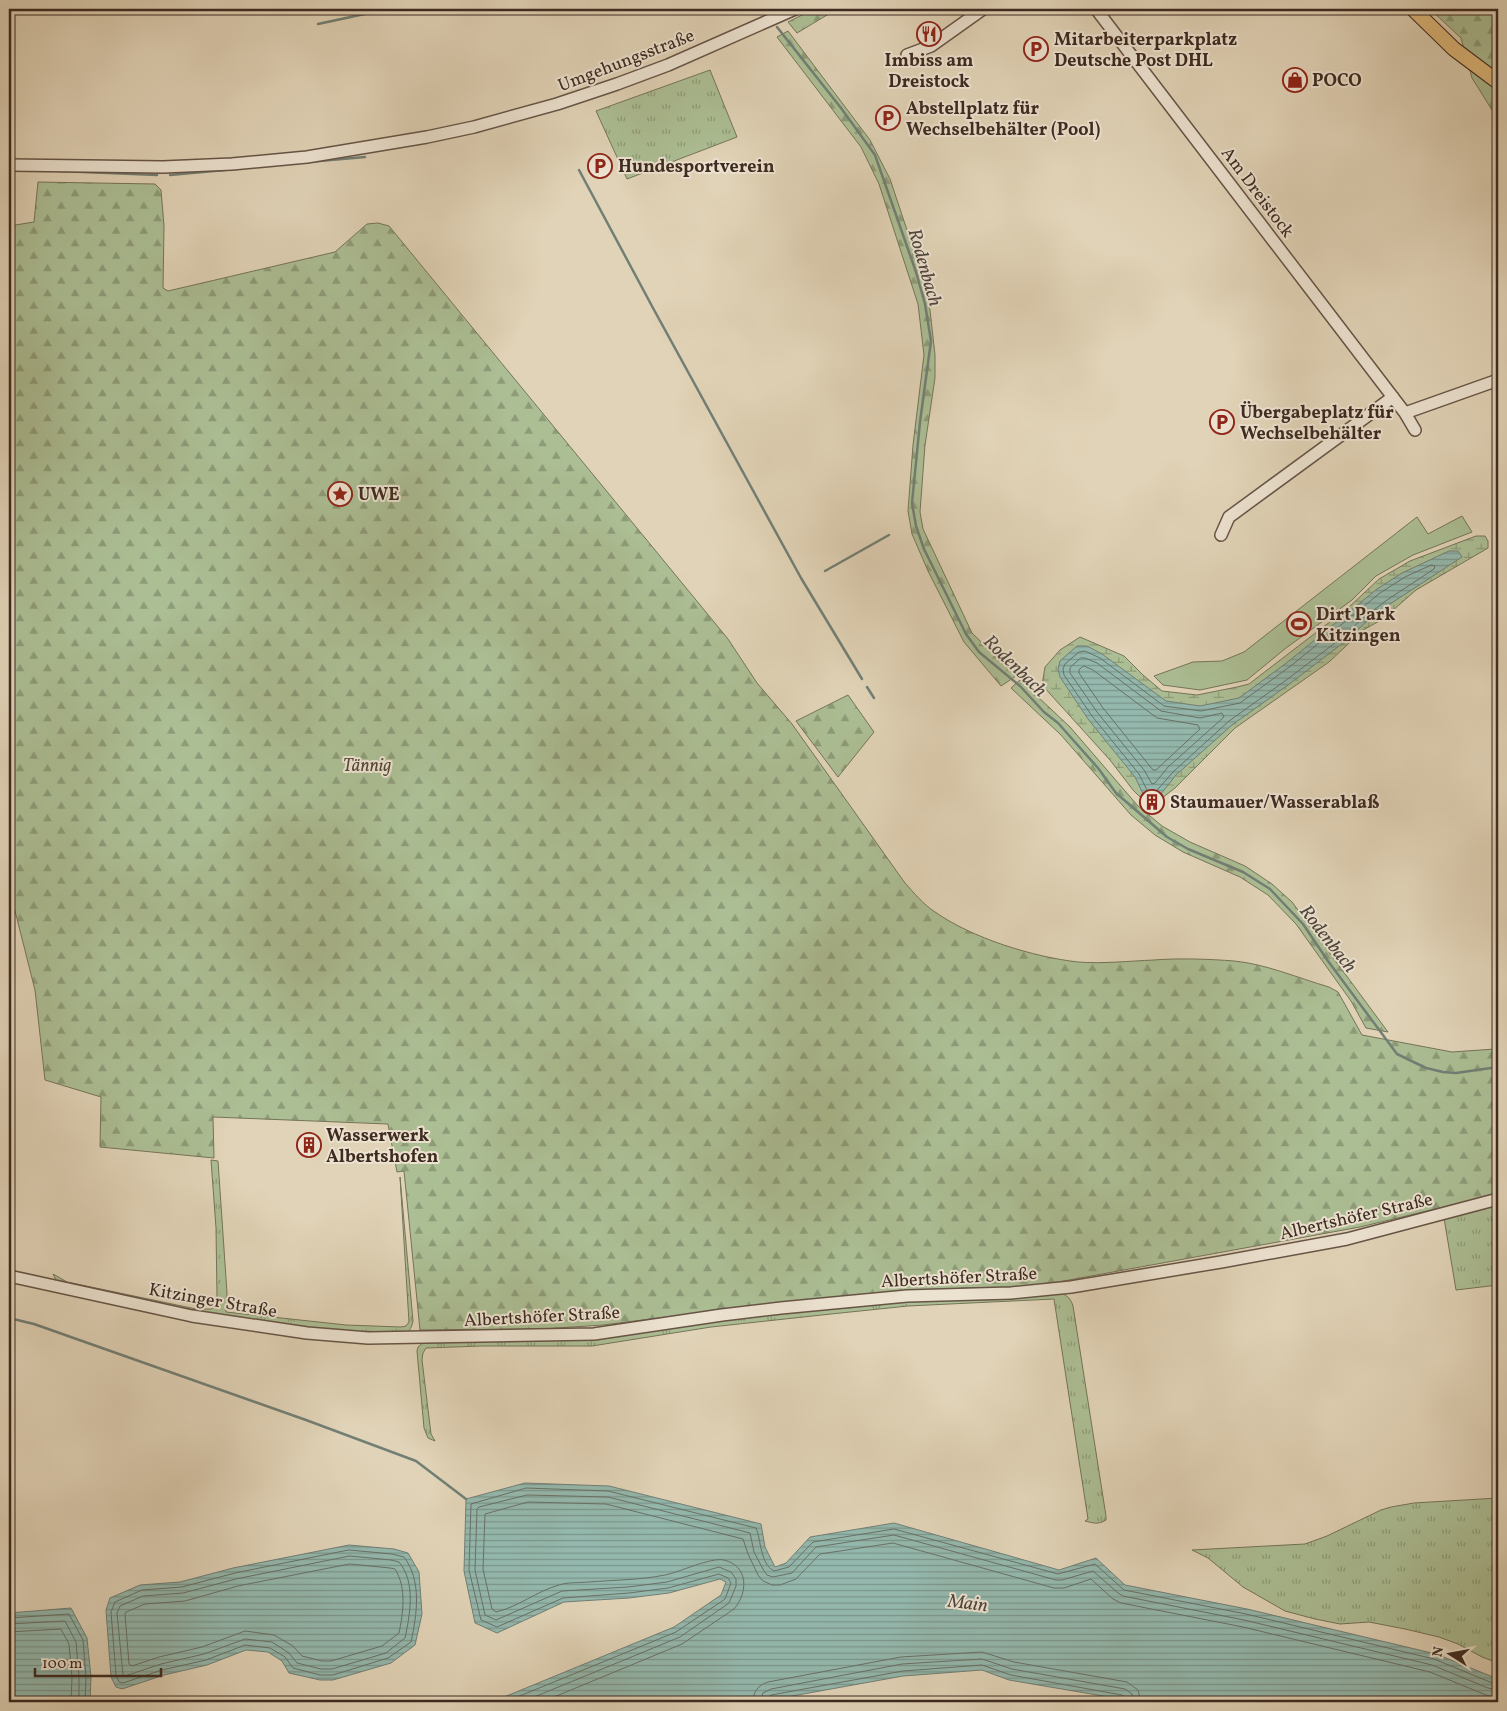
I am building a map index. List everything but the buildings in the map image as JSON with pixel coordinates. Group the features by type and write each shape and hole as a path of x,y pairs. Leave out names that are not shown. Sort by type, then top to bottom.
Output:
{"main road":[{"path":"1413,9 1454,49 1498,82"}],"street":[{"name":"Umgehungsstraße","path":"9,165 163,167 232,164 307,157 427,137 474,127 550,106 668,65 795,9"},
{"path":"907,55 931,46 983,9"},
{"name":"Am Dreistock","path":"1096,9 1393,397 1405,413 1414,430"},
{"path":"1405,413 1498,380"},
{"path":"1222,535 1229,517 1393,397"},
{"name":"Albertshöfer Straße","path":"415,1338 594,1334 781,1308 906,1296 1040,1291 1347,1239 1498,1199"},
{"name":"Kitzinger Straße","path":"9,1276 192,1316 228,1322 307,1333 368,1338 415,1338"}],"green space":[{"path":"814,9 837,9 797,33 788,22"},
{"path":"1430,9 1498,9 1498,116 1492,110 1472,78 1461,38"},
{"path":"788,31 870,140 890,179 920,269 929,301 935,355 935,378 925,445 920,512 923,529 972,633 1016,676 1001,686 964,642 928,571 912,534 908,511 913,445 924,355 918,304 879,184 861,147 777,37"},
{"path":"710,70 737,137 627,179 596,111"},
{"name":"Tännig","path":"38,182 155,184 161,190 164,226 163,288 168,291 335,252 367,224 378,223 389,226 728,639 757,683 792,724 905,883 927,906 950,921 985,938 1042,956 1096,963 1204,959 1258,965 1329,987 1338,992 1362,1035 1452,1052 1495,1049 1498,1063 1498,1194 1360,1227 1058,1282 1016,1287 964,1288 721,1310 603,1325 542,1329 420,1330 404,1171 397,1172 388,1124 213,1117 214,1158 100,1147 101,1097 45,1080 35,990 9,887 9,226 34,222"},
{"name":"Dirt Park Kitzingen","path":"1462,516 1472,532 1413,555 1376,576 1352,600 1286,648 1247,680 1200,690 1163,685 1154,676 1193,662 1222,661 1244,652 1417,517 1428,534"},
{"path":"1476,536 1485,536 1488,541 1488,548 1416,590 1383,619 1363,630 1329,662 1235,728 1175,788 1162,798 1147,804 1042,685 1045,667 1060,650 1080,637 1124,656 1162,691 1197,695 1249,684 1348,608 1379,579 1410,561"},
{"path":"1020,680 1070,727 1138,806 1162,826 1190,842 1245,866 1272,884 1292,902 1388,1032 1366,1028 1351,1001 1296,924 1268,895 1240,877 1183,852 1155,835 1131,815 1061,735 1011,688"},
{"path":"848,695 874,732 838,777 796,721"},
{"path":"211,1160 218,1161 227,1293 226,1312 346,1325 401,1327 406,1326 409,1322 400,1177 413,1321 409,1330 400,1334 388,1335 281,1326 171,1307 61,1283 56,1280 53,1274 67,1282 196,1309 211,1309 215,1306 217,1297 216,1228"},
{"path":"1498,1203 1498,1285 1456,1290 1444,1218"},
{"path":"1061,1293 1069,1298 1073,1306 1106,1516 1106,1520 1100,1523 1085,1521 1088,1519 1054,1299 908,1306 711,1327 592,1346 426,1348 422,1360 431,1434 435,1441 428,1438 424,1428 417,1351 418,1347 425,1341 685,1324 863,1303"},
{"path":"1498,1498 1498,1663 1439,1637 1369,1622 1340,1624 1285,1611 1243,1587 1208,1558 1192,1550 1305,1544 1391,1507 1414,1503"}],"water":[{"path":"1449,551 1458,551 1462,557 1390,604 1343,643 1232,725 1176,775 1156,800 1147,802 1135,777 1088,719 1060,677 1058,669 1060,661 1077,646 1087,646 1102,654 1166,701 1200,706 1239,698 1289,661 1377,589 1402,573"},
{"name":"Main","path":"525,1483 609,1486 761,1524 765,1547 775,1567 786,1563 810,1537 894,1523 1059,1570 1096,1558 1125,1585 1247,1609 1436,1654 1498,1679 1498,1702 1138,1702 1009,1680 982,1670 903,1676 759,1702 492,1702 674,1627 721,1595 726,1582 720,1579 669,1593 629,1598 564,1602 497,1633 475,1623 464,1571 466,1499"},
{"path":"349,1545 394,1549 408,1553 419,1572 422,1614 415,1645 391,1663 333,1680 320,1680 289,1673 282,1661 268,1652 246,1650 207,1665 164,1675 122,1689 116,1687 111,1677 106,1610 110,1598 140,1585 180,1582 233,1568"},
{"path":"71,1608 87,1638 91,1677 90,1702 9,1702 9,1613"}],"waterway":[{"path":"318,24 388,9"},
{"name":"Rodenbach","path":"763,9 766,12"},
{"name":"Rodenbach","path":"777,27 841,108 875,155 916,272 925,304 931,341 912,503 916,526 924,549 966,634 979,652 1020,686 1044,712 1058,723 1098,768 1116,793 1167,837 1188,849 1243,872 1270,889 1303,924 1397,1054 1426,1068 1443,1072 1456,1073 1498,1067"},
{"path":"308,162 365,157"},
{"path":"170,175 225,170"},
{"path":"579,170 801,578 862,679"},
{"path":"58,171 157,175"},
{"path":"825,571 889,535"},
{"path":"867,687 874,698"},
{"path":"9,1318 34,1324 416,1461 466,1499"}],"place":[{"name":"Imbiss am Dreistock","path":"929,34"},
{"name":"Mitarbeiterparkplatz Deutsche Post DHL","path":"1036,49"},
{"name":"POCO","path":"1295,80"},
{"name":"Abstellplatz für Wechselbehälter (Pool)","path":"888,118"},
{"name":"Hundesportverein","path":"600,166"},
{"name":"Übergabeplatz für Wechselbehälter","path":"1222,422"},
{"name":"UWE","path":"340,494"},
{"name":"Dirt Park Kitzingen","path":"1299,624"},
{"name":"Staumauer/Wasserablaß","path":"1152,802"},
{"name":"Wasserwerk Albertshofen","path":"309,1145"}]}
